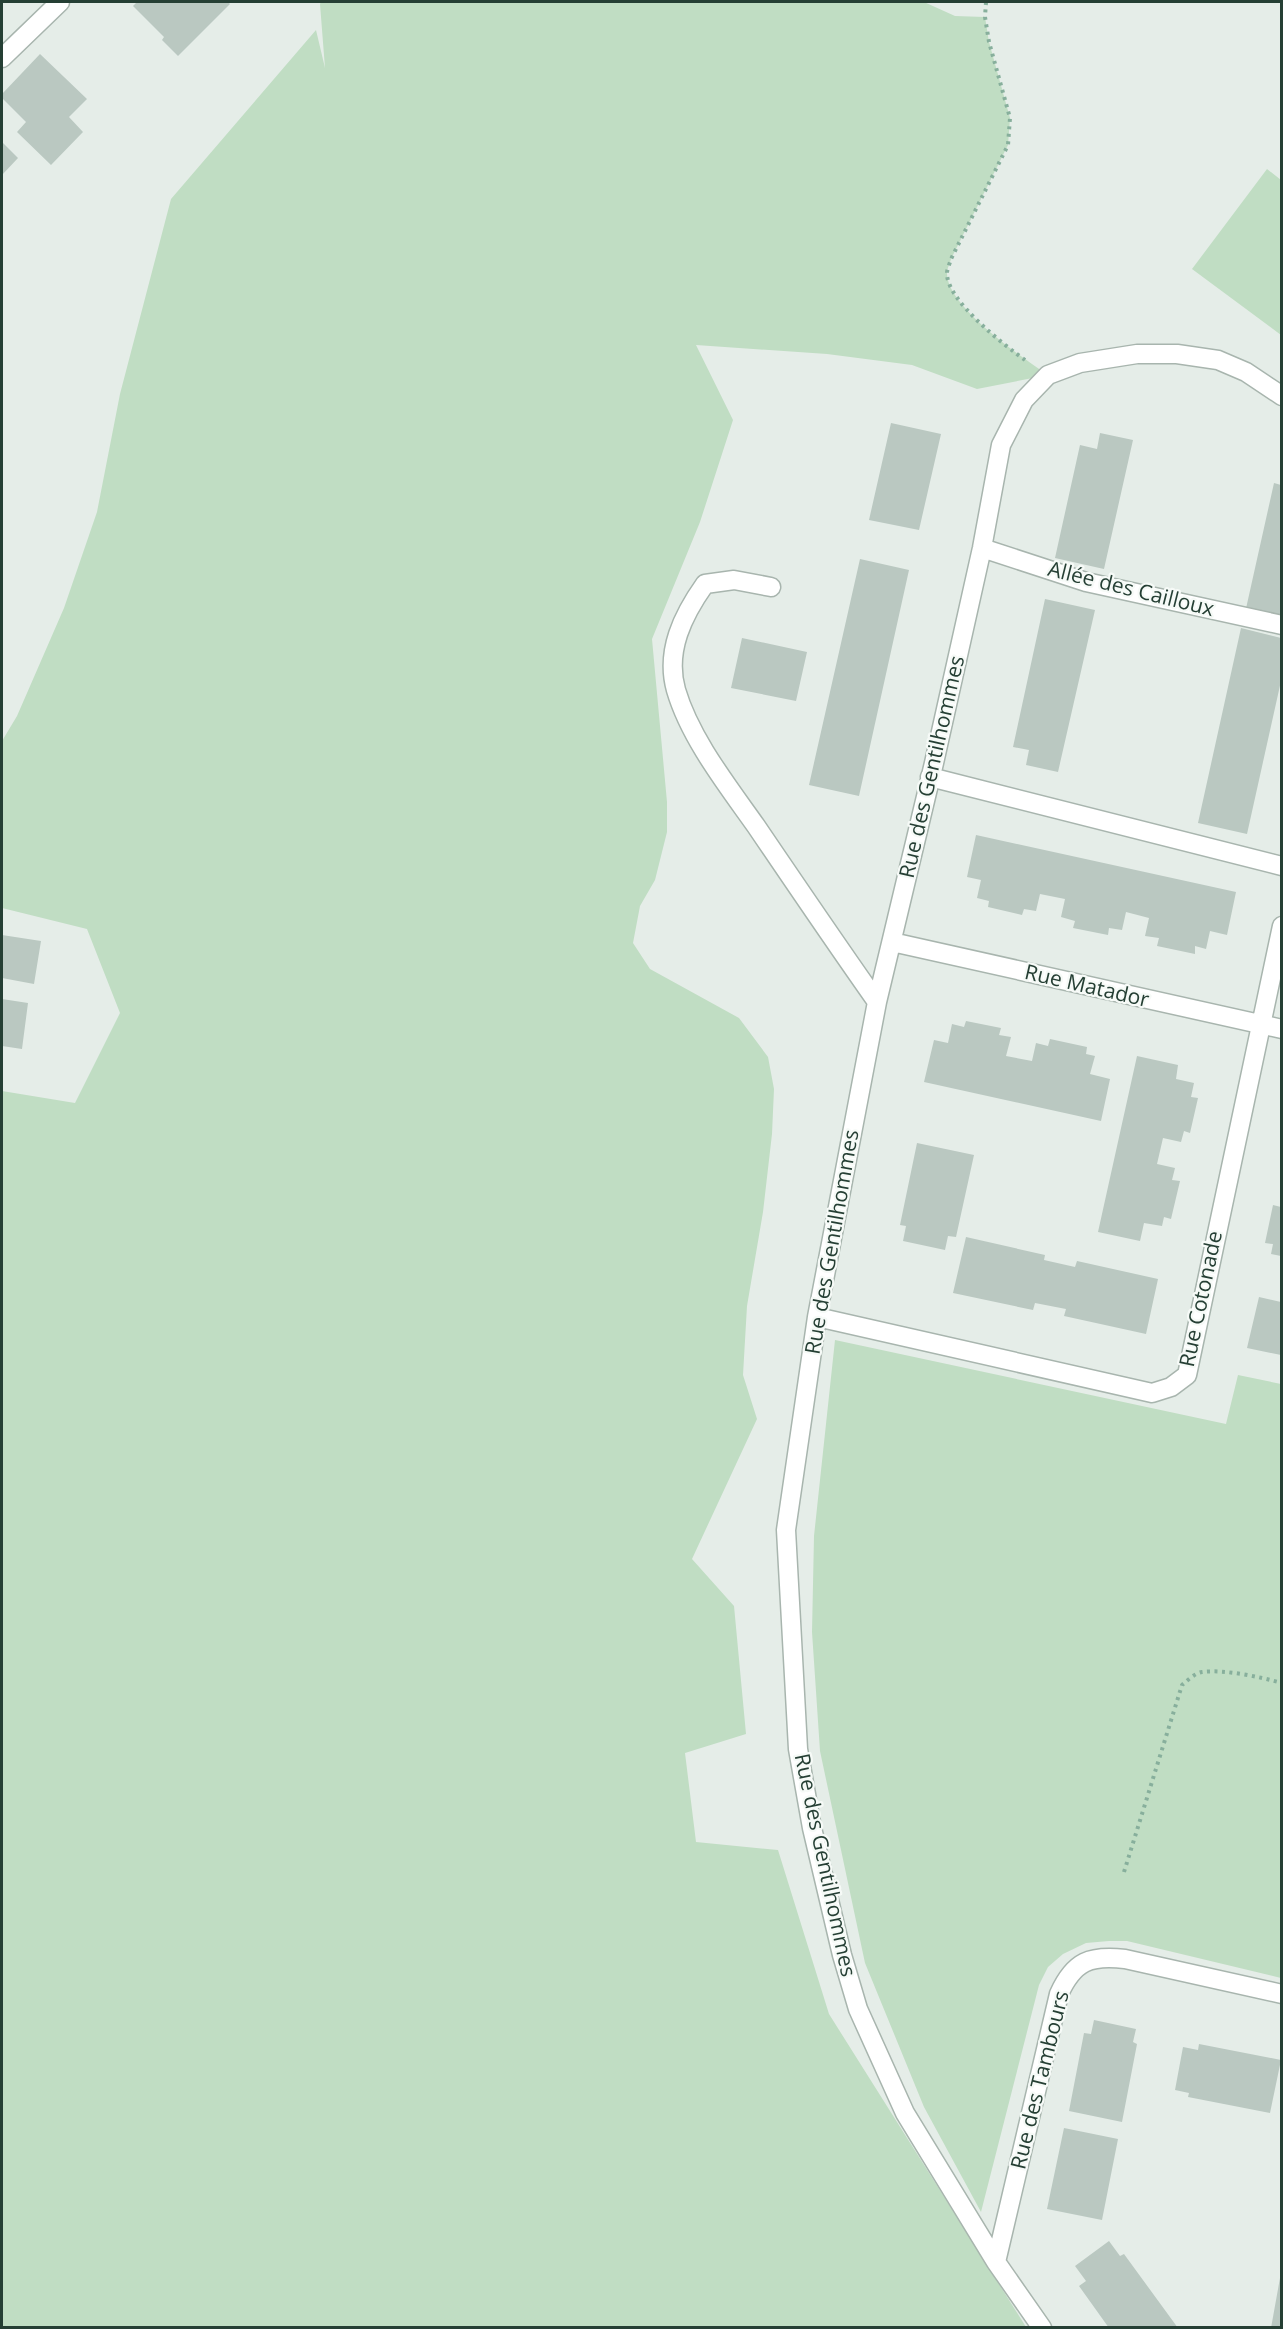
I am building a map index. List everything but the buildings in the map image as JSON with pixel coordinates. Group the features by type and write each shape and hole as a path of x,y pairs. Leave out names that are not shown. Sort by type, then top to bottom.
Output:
{"street":[{"path":"2,58 60,2"},
{"name":"Rue des Gentilhommes","path":"1042,2328 996,2262 905,2113 858,2009 842,1955 812,1828 798,1749 786,1530 817,1317 877,1002 982,548 1001,445 1024,400 1048,375 1080,363 1137,354 1177,354 1218,360 1246,372 1281,396"},
{"name":"Allée des Cailloux","path":"982,548 1086,582 1281,625"},
{"path":"771,587 734,580 705,584 687,610 673,648 675,689 688,720 713,764 877,1002"},
{"path":"930,777 1281,866"},
{"name":"Rue Cotonade","path":"817,1317 1152,1393 1172,1387 1186,1375 1281,926"},
{"name":"Rue Matador","path":"892,942 1281,1029"},
{"name":"Rue des Tambours","path":"996,2262 1059,1994 1073,1969 1092,1959 1108,1957 1125,1959 1281,1994"}],"path":[{"path":"986,2 985,18 989,42 1010,118 1008,145 951,260 947,273 950,286 962,303 1000,342 1048,375"},
{"path":"1125,1872 1182,1684 1200,1672 1266,1678 1281,1683"}],"green space":[{"path":"321,2 924,2 955,16 985,17 989,42 1010,118 1008,145 951,259 947,273 950,286 972,315 1005,344 1048,375 977,389 912,365 827,354 696,345 733,420 700,522 652,639 667,802 667,832 655,880 640,906 633,943 650,969 739,1018 768,1057 774,1089 772,1134 763,1212 747,1306 743,1375 757,1419 692,1559 734,1606 746,1734 685,1753 696,1842 778,1850 829,2014 1026,2327 2,2327 2,1091 75,1103 120,1013 87,929 2,908 2,741 17,716 64,608 97,512 120,394 171,199 316,30 325,68"},
{"path":"1267,169 1281,180 1281,335 1192,269"},
{"path":"835,1340 1226,1424 1238,1375 1281,1384 1281,1978 1127,1941 1086,1943 1063,1954 1048,1967 1039,1985 981,2212 924,2107 865,1963 820,1751 812,1632 814,1536"}]}
